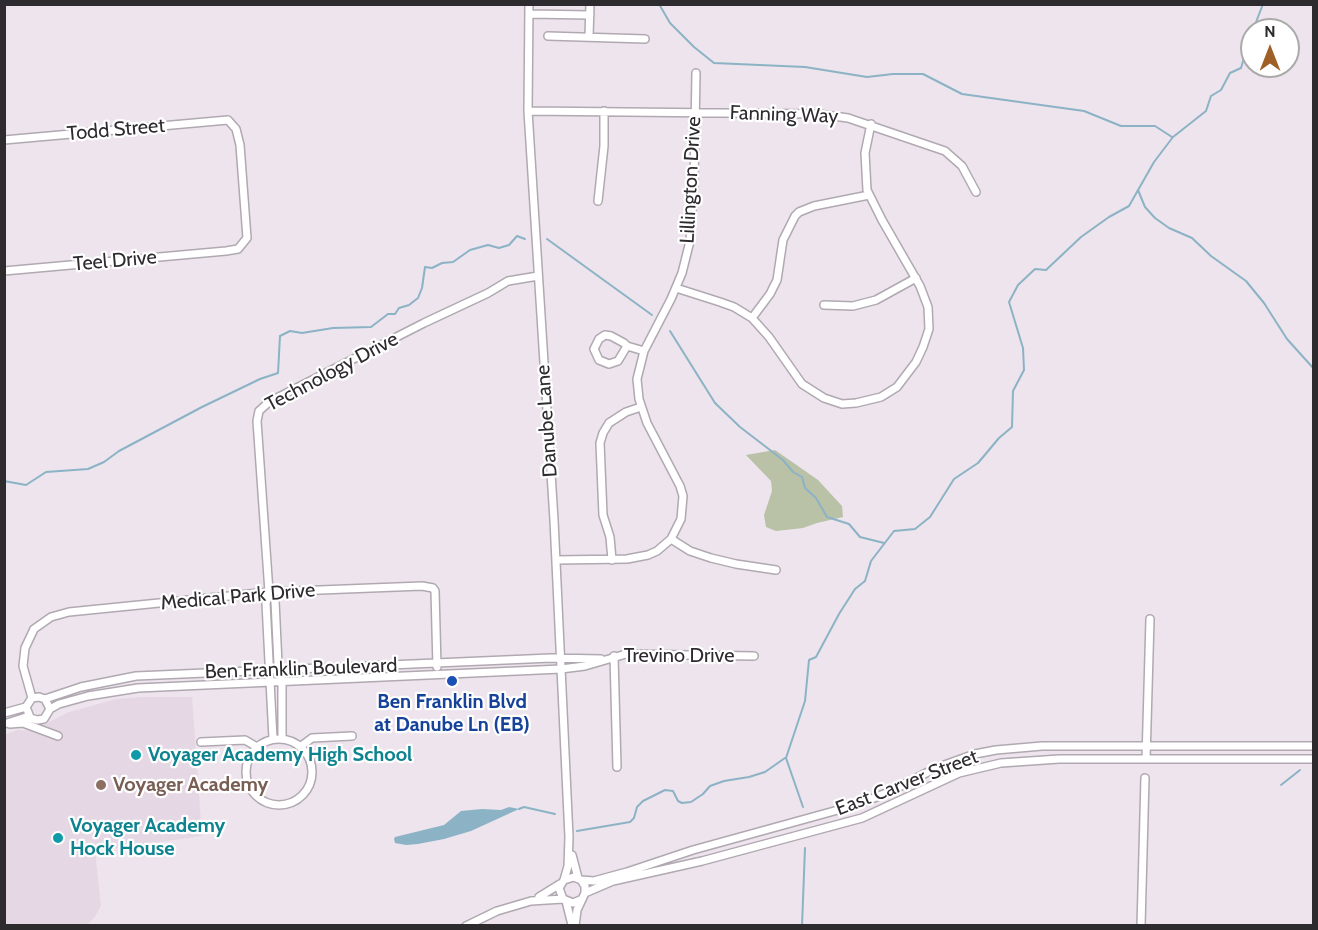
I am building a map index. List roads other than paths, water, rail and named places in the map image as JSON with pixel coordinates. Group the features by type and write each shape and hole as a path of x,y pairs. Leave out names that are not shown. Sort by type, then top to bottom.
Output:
{"street":[{"name":"Danube Lane","path":"529,4 528,111 556,560 569,837 568,866 562,882"},
{"path":"589,37 590,4"},
{"path":"529,14 590,15"},
{"path":"548,36 645,39"},
{"name":"Lillington Drive","path":"671,539 681,519 680,486 647,423 637,390 644,351 676,288 687,257 692,228 696,73"},
{"name":"Fanning Way","path":"528,111 818,114 848,118 945,151 963,166 976,192"},
{"path":"598,201 603,155 604,111"},
{"name":"Todd Street","path":"4,140 228,120 236,129 240,145 247,237 238,249 226,251"},
{"path":"676,288 734,307 752,318 769,337 802,384 824,399 842,404 868,401 881,397 902,382 923,347 929,329 928,307 916,278 869,195 865,180 865,153 871,124"},
{"path":"752,318 775,285 783,240 795,216 814,206 869,195"},
{"name":"Teel Drive","path":"4,271 226,251"},
{"name":"Technology Drive","path":"273,739 266,603 269,592 258,412 262,407 508,281 538,276"},
{"path":"824,305 853,306 876,300 916,278"},
{"path":"627,346 618,361 609,364 598,360 594,349 599,339 605,335 627,346 644,351"},
{"path":"612,560 610,537 603,515 600,443 609,423 626,412 641,407"},
{"path":"556,560 627,559 657,551 671,539 690,551 711,558 776,570"},
{"name":"Medical Park Drive","path":"32,698 23,666 25,648 34,629 51,617 69,612 269,592 422,586 433,588 435,591 438,674"},
{"name":"Technology Drive","path":"269,592 275,601 282,681 282,739"},
{"path":"1146,759 1150,619"},
{"name":"Trevino Drive","path":"561,669 585,666 614,656 648,653 754,656"},
{"path":"614,656 617,767"},
{"name":"Trevino Drive","path":"561,658 604,659"},
{"name":"Ben Franklin Boulevard","path":"45,699 118,678 561,658"},
{"name":"Ben Franklin Boulevard","path":"50,709 74,699 120,689 561,669"},
{"path":"4,713 26,707 32,698 39,697 45,699 50,709 44,719 21,717 4,724"},
{"path":"26,707 30,717"},
{"path":"4,724 23,723 58,736"},
{"path":"300,747 312,738 352,736"},
{"path":"273,739 282,739 306,752 312,766 311,782 297,800 290,804 275,806 267,804 254,795 246,782 245,767 251,753 257,747 273,739"},
{"path":"201,742 245,740 257,747"},
{"name":"East Carver Street","path":"579,879 590,881 605,878 693,850 856,806 936,768 987,752 1024,746 1314,746"},
{"name":"East Carver Street","path":"582,896 613,881 702,861 862,818 951,777 981,767 1022,760 1314,759"},
{"path":"1141,926 1145,778"},
{"name":"Danube Lane","path":"569,837 579,879"},
{"path":"531,901 570,877 579,879 585,886 574,926"},
{"path":"562,882 559,892 574,926"},
{"path":"466,926 496,911 531,901 564,900 573,903 582,896"}],"water":[{"path":"509,807 519,809 471,831 418,844 395,843 395,837 444,825 461,811 501,810"}],"waterway":[{"path":"659,4 670,23 714,63 805,67 867,77 923,74 962,94 1084,111 1121,126 1155,126 1172,137"},
{"path":"1258,18 1263,4"},
{"path":"803,807 786,758 805,701 809,660 816,657 855,589 865,581 871,561 894,531 915,529 930,517 954,479 978,463 999,438 1012,427 1013,391 1024,370 1023,348 1009,302 1018,285 1035,269 1046,270 1081,237 1129,206 1154,162 1173,137 1206,111 1211,96 1221,90 1230,73 1240,68"},
{"path":"1138,190 1145,207 1155,218 1169,228 1192,238 1211,256 1246,281 1264,303 1287,339 1314,369"},
{"path":"4,481 26,485 46,472 88,469 104,462 119,451 202,407 260,379 278,373 280,336 290,331 302,333 333,328 371,327 388,314 395,314 399,308 409,305 418,298 425,267 432,268 442,263 453,262 470,250 488,245 499,248 509,245 517,236 525,239"},
{"path":"547,239 652,315"},
{"path":"670,331 715,403 740,427 802,477 805,488 816,498 827,517 849,524 860,537 884,543"},
{"path":"577,831 630,822 634,818 637,807 643,801 665,790 673,791 678,801 682,803 691,802 710,786 765,772 785,758"},
{"path":"1281,785 1300,770"},
{"path":"519,809 524,807 555,814"},
{"path":"802,926 805,848"}],"place":[{"name":"Ben Franklin Blvd at Danube Ln (EB)","path":"452,681"},
{"name":"Voyager Academy High School","path":"136,755"},
{"name":"Voyager Academy","path":"101,785"},
{"name":"Voyager Academy Hock House","path":"58,838"}]}
